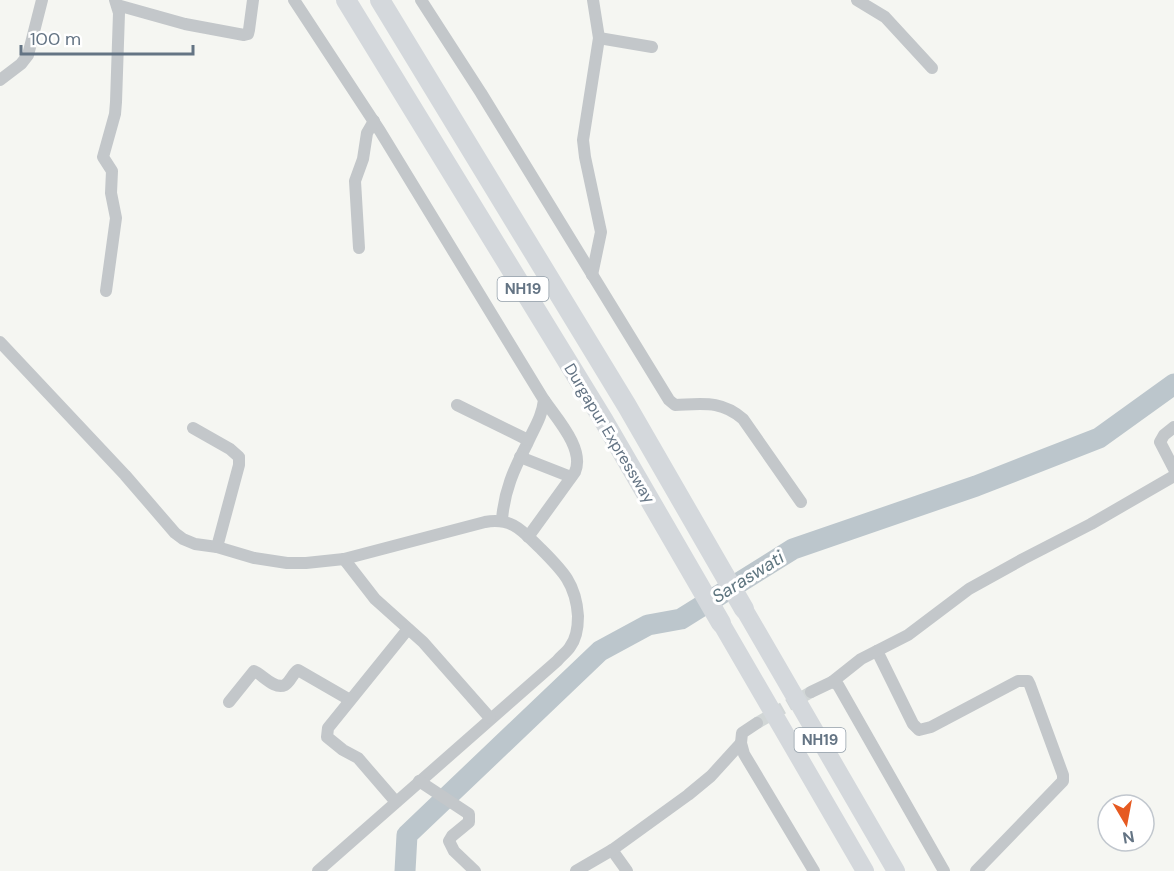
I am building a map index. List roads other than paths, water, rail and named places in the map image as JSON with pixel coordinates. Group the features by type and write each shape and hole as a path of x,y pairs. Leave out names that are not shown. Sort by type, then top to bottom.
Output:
{"highway":[{"name":"Durgapur Expressway","path":"346,0 604,421 721,623"},
{"name":"Durgapur Expressway","path":"380,0 627,406 744,609"}],"main road":[{"name":"Durgapur Expressway","path":"744,609 896,871"},
{"name":"Durgapur Expressway","path":"721,623 865,871"}],"street":[{"path":"0,80 21,64 28,55 42,0"},
{"path":"116,2 185,24 244,35 248,34 253,0"},
{"path":"294,0 374,121 544,400 575,446 577,466 528,537"},
{"path":"421,0 481,93 669,400 675,405 715,404 734,411 743,419 801,502"},
{"path":"592,274 601,232 585,157 584,140 599,38 593,0"},
{"path":"857,0 885,17 932,68"},
{"path":"106,291 116,218 111,193 112,171 103,157 115,114 119,13 116,2"},
{"path":"599,38 652,47"},
{"path":"359,248 355,181 363,159 367,133 374,121"},
{"path":"0,342 183,540 254,558 287,563 323,562 344,559 485,522 502,520 518,527 560,568 569,581 576,600 578,626 570,647 557,661 490,718 422,783 396,802 318,871"},
{"path":"502,520 505,493 528,440 539,421 544,400"},
{"path":"457,405 528,440"},
{"path":"1174,427 1164,435 1160,442 1174,469"},
{"path":"193,428 230,449 239,457 217,547"},
{"path":"520,458 571,477"},
{"path":"811,692 832,682 861,659 908,634 969,589 1091,524 1174,476"},
{"path":"344,559 375,599 430,650 490,718"},
{"path":"396,802 357,758 342,750 327,737 328,728 408,628"},
{"path":"878,651 913,724 919,730 931,727 1018,681 1028,681 1030,685 1063,775 1063,781 976,871"},
{"path":"229,702 254,671 279,686 287,683 298,670 350,699"},
{"path":"832,682 838,685 944,871"},
{"path":"757,723 742,733 741,743 744,754 814,871"},
{"path":"576,871 612,850 701,786 741,743"},
{"path":"422,783 465,811 470,818 469,822 449,841 454,851 475,871"},
{"path":"612,850 627,871"}],"waterway":[{"name":"Saraswati","path":"405,871 407,835 600,651 648,625 681,619 793,549 976,486 1099,438 1174,384"}],"tunnel":[{"path":"757,723 811,692"}]}
